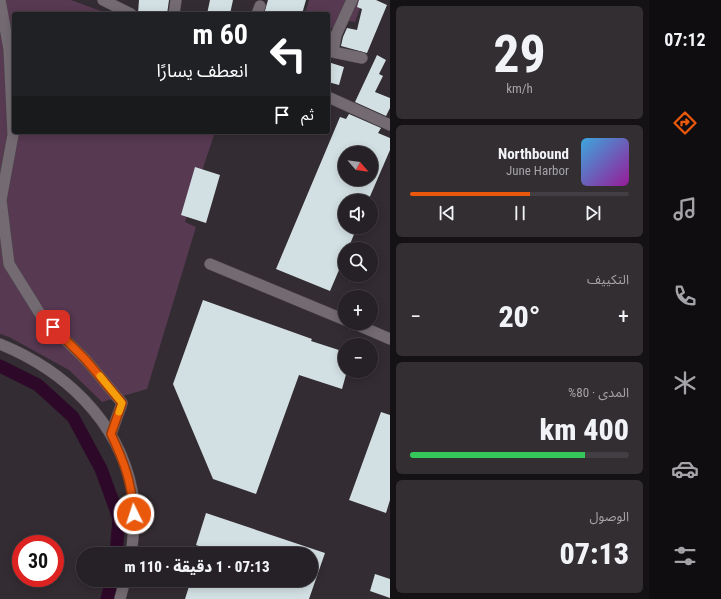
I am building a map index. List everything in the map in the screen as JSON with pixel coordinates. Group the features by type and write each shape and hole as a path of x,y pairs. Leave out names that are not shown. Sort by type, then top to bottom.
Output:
{"street":[{"path":"0,0 3,28 9,50 12,114"},
{"path":"103,0 127,12"},
{"path":"174,12 176,0"},
{"path":"352,0 330,51 362,58"},
{"path":"330,98 390,125"},
{"path":"13,134 0,198 9,264 42,317 86,360 122,403 111,434"},
{"path":"210,264 338,317"},
{"path":"369,330 390,339"},
{"path":"0,344 50,369 70,385 85,400 111,434 125,465 132,491 135,526 132,547"},
{"path":"120,599 123,587"}],"shaded area":[{"path":"0,0 71,0 104,12 12,12 12,134 214,134 185,222 196,227 147,389 102,402 69,370 9,337 0,334"},
{"path":"309,0 363,0 355,22 341,19 337,29 330,27 330,12 306,12"}],"building":[{"path":"139,0 169,0 167,12 138,12"},
{"path":"210,0 233,0 230,12 207,12"},
{"path":"268,0 306,0 303,12 265,12"},
{"path":"359,0 376,0 387,5 367,53 341,46 347,28 357,30 362,9 357,7"},
{"path":"377,55 386,60 379,74 383,76 375,92 390,98 390,108 386,116 355,102"},
{"path":"330,63 344,67 339,85 330,83"},
{"path":"349,114 381,128 378,133 390,138 390,150 378,178 378,146 338,146 338,186 374,186 371,194 338,194 338,234 354,234 351,242 338,242 338,272 330,291 276,269 340,117 346,119"},
{"path":"195,167 220,175 206,223 181,215"},
{"path":"203,300 338,350 338,378 345,378 342,389 299,375 256,494 213,479 173,384"},
{"path":"381,412 390,415 390,500 386,513 349,500"},
{"path":"206,513 307,547 202,547 196,545"},
{"path":"318,551 325,553 318,573"},
{"path":"375,574 390,579 390,598 370,591"},
{"path":"189,587 313,587 309,599 185,599"}],"waterway":[{"path":"0,366 38,385 73,417 101,469 119,518 117,547"},
{"path":"107,599 110,587"}],"slow traffic":[{"path":"100,376 122,403 119,412"}],"route":[{"path":"53,327 86,360 122,403 111,434 125,465 132,491 134,514"}]}
